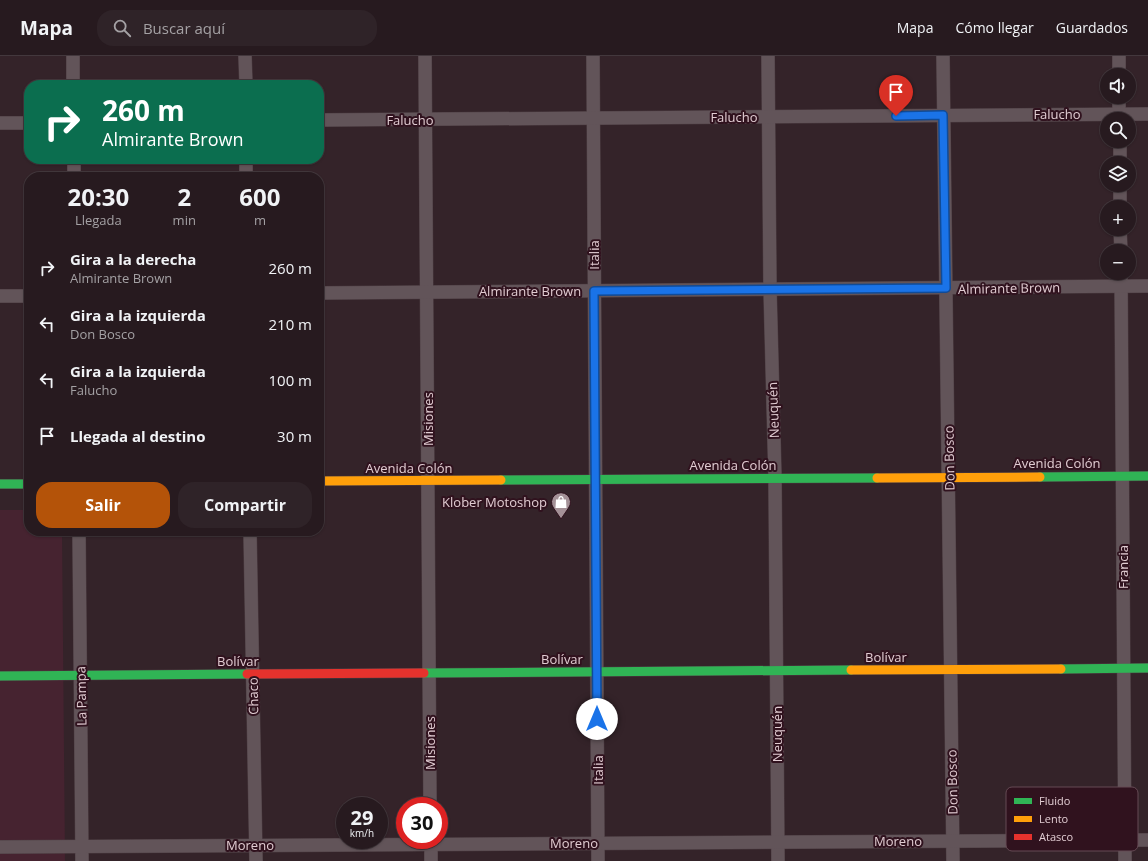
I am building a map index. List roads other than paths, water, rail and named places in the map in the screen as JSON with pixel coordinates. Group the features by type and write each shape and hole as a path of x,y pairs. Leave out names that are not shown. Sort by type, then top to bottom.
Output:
{"street":[{"path":"73,56 73,80"},
{"path":"245,56 246,80"},
{"name":"Misiones","path":"425,56 430,797"},
{"name":"Italia","path":"593,56 598,861"},
{"name":"Neuquén","path":"768,56 770,289 775,478 778,861"},
{"name":"Don Bosco","path":"943,56 953,861"},
{"path":"1119,56 1119,68"},
{"name":"Falucho","path":"1136,115 1148,114"},
{"name":"Falucho","path":"324,120 943,115 1100,116"},
{"path":"0,123 24,123"},
{"name":"Francia","path":"1121,280 1125,787"},
{"name":"Almirante Brown","path":"324,293 1148,286"},
{"path":"0,296 24,296"},
{"name":"Avenida Colón","path":"324,481 1148,476"},
{"path":"0,484 24,484"},
{"name":"La Pampa","path":"79,536 82,861"},
{"name":"Chaco","path":"250,536 256,861"},
{"name":"Bolívar","path":"0,676 1148,668"},
{"name":"Moreno","path":"448,842 598,843 1006,841"},
{"name":"Moreno","path":"0,847 396,843"},
{"path":"431,849 431,861"}],"place":[{"name":"Klober Motoshop","path":"561,519"}]}
